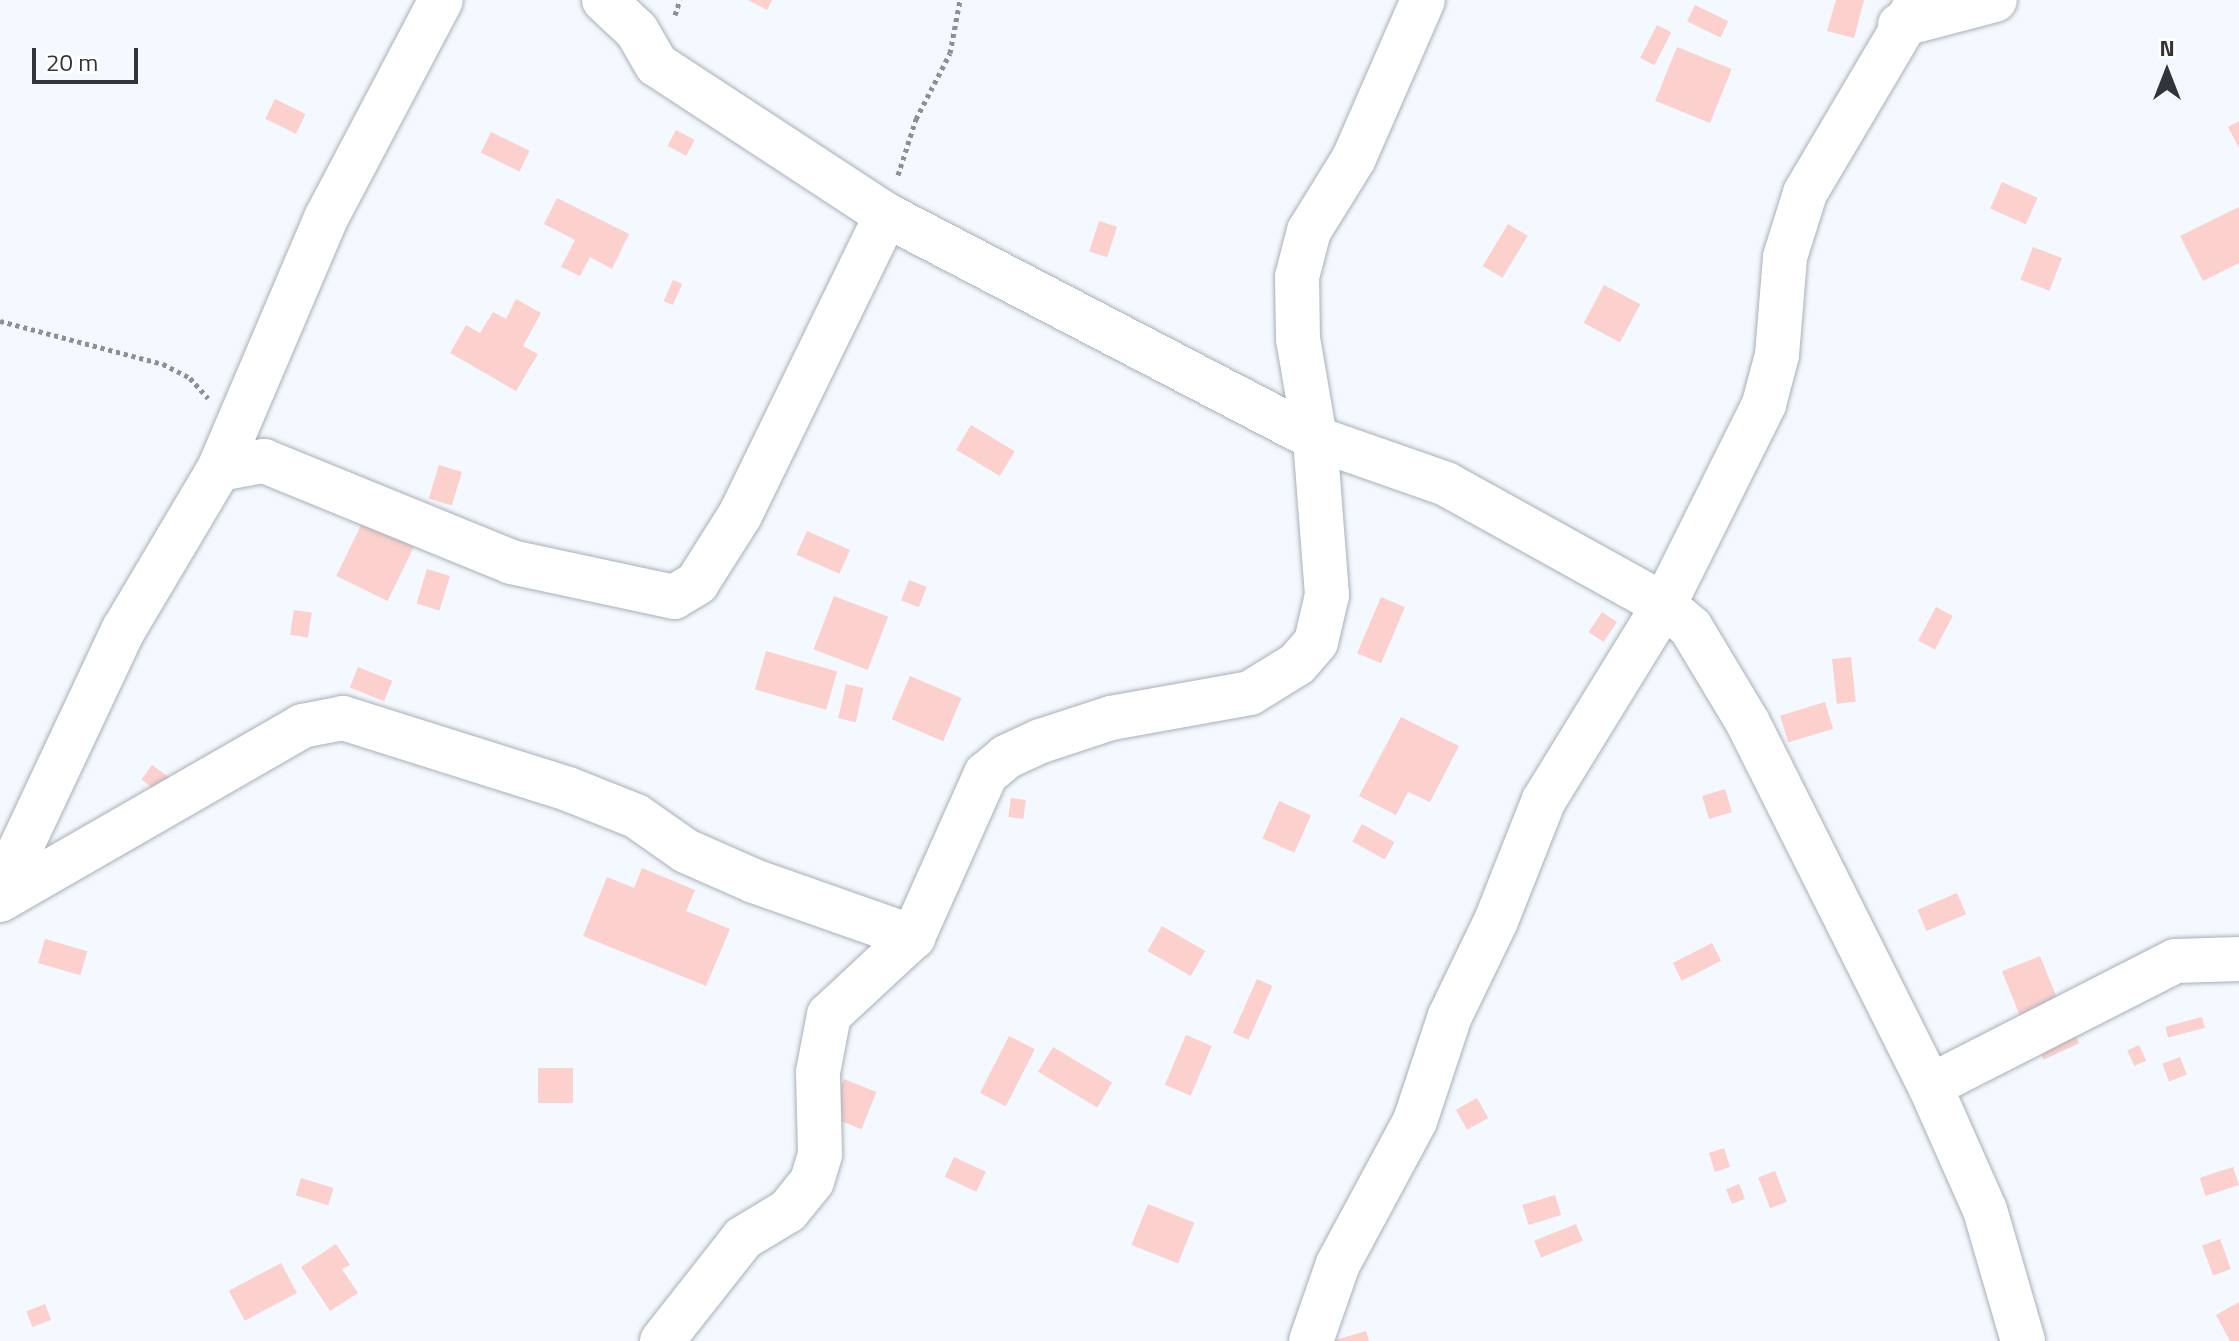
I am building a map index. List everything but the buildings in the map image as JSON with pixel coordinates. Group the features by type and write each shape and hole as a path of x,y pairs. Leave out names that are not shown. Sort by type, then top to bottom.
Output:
{"street":[{"path":"0,892 124,629 219,469 326,218 441,0"},
{"path":"604,0 637,31 657,65 886,215 1315,438 1446,484 1664,605 1691,628 1748,723 1930,1086 1985,1210 2023,1341"},
{"path":"662,1341 743,1238 802,1198 820,1154 818,1072 829,1015 913,937 968,806 986,774 1006,757 1111,718 1250,693 1297,664 1316,642 1327,595 1315,438 1295,299 1302,254 1309,231 1354,158 1423,0"},
{"path":"1311,1341 1338,1264 1415,1121 1450,1016 1496,921 1544,800 1664,605 1764,404 1777,355 1785,257 1805,193 1910,12 1995,0"},
{"path":"219,469 264,461 511,562 674,597 697,583 740,515 886,215"},
{"path":"0,900 302,726 343,718 568,789 636,816 686,851 754,881 913,937"},
{"path":"1930,1086 2175,961 2239,959"}],"path":[{"path":"886,215 916,119 950,53 960,0"},
{"path":"0,321 163,364 190,378 214,411"}]}
